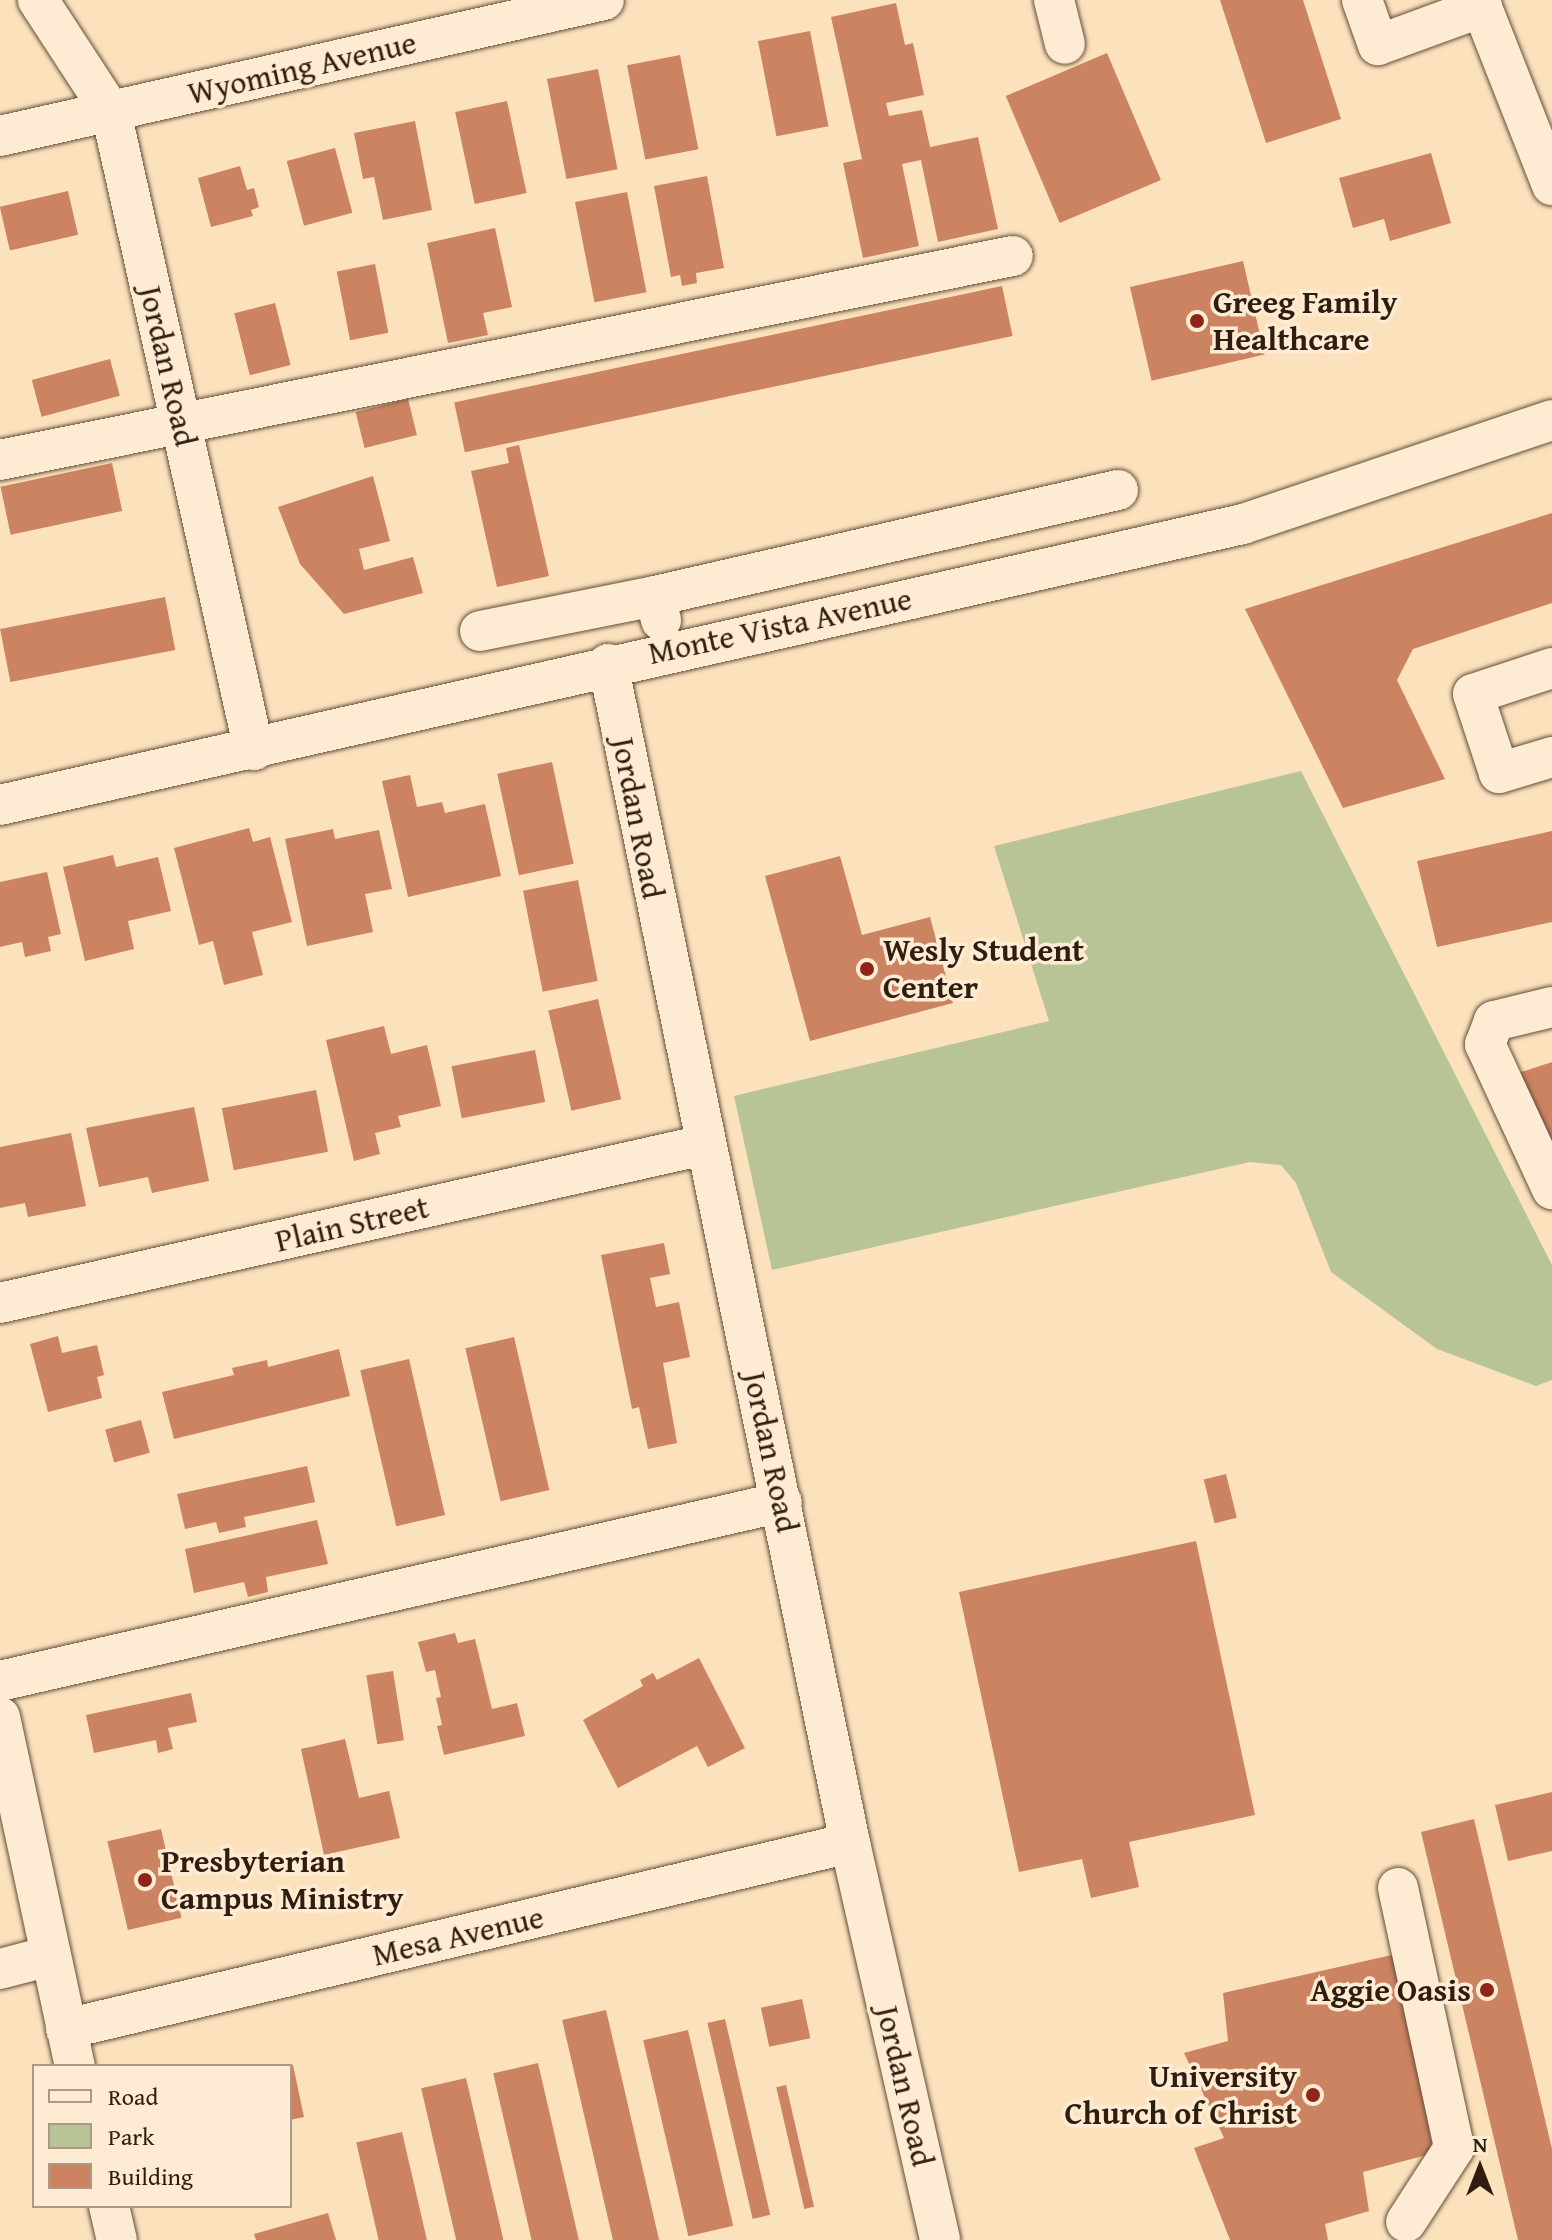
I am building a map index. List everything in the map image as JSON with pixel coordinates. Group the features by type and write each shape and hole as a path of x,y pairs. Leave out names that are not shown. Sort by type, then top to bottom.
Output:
{"street":[{"name":"Jordan Road","path":"38,0 111,112 254,750"},
{"name":"Wyoming Avenue","path":"0,136 111,112 504,10 604,0"},
{"path":"1054,0 1065,44"},
{"path":"1362,0 1378,45 1480,4 1552,185"},
{"path":"0,460 180,421 1013,256"},
{"name":"Monte Vista Avenue","path":"0,805 254,750 669,650 1243,524 1552,420"},
{"path":"480,631 655,596 1118,490"},
{"path":"655,596 669,650"},
{"name":"Jordan Road","path":"608,664 704,1145 782,1502 850,1843 940,2240"},
{"path":"1552,668 1473,694 1499,773 1552,757"},
{"path":"1552,1007 1494,1021 1485,1044 1552,1189"},
{"name":"Plain Street","path":"0,1303 704,1145"},
{"path":"0,1681 782,1502"},
{"path":"0,1717 70,2048"},
{"name":"Mesa Avenue","path":"70,2048 850,1843"},
{"path":"1398,1888 1454,2148 1406,2222"},
{"path":"0,1969 50,1956"},
{"path":"109,2208 117,2240"}],"green space":[{"path":"1301,771 1552,1265 1552,1380 1536,1386 1437,1349 1331,1272 1296,1183 1281,1165 1250,1162 772,1270 734,1096 1049,1021 994,846"}],"building":[{"path":"1220,0 1303,0 1341,119 1266,143"},
{"path":"896,3 905,45 913,43 924,95 886,103 889,116 922,110 930,147 978,137 998,229 938,242 921,160 902,164 919,246 863,258 843,163 862,159 831,17"},
{"path":"810,31 829,126 776,136 758,41"},
{"path":"1107,53 1161,180 1060,223 1006,96"},
{"path":"680,55 698,149 645,160 627,65"},
{"path":"598,69 617,169 566,179 547,79"},
{"path":"507,101 527,193 475,204 455,112"},
{"path":"415,121 432,210 383,220 374,177 363,179 354,133"},
{"path":"335,148 352,213 304,226 287,161"},
{"path":"1431,153 1451,223 1390,241 1384,219 1353,228 1339,178"},
{"path":"240,166 247,190 254,188 259,207 251,210 253,216 211,227 198,178"},
{"path":"707,176 724,268 696,273 697,283 682,286 680,275 671,277 654,186"},
{"path":"68,191 78,235 10,251 0,207"},
{"path":"627,192 646,292 594,302 575,202"},
{"path":"495,228 512,307 483,313 488,335 448,343 427,243"},
{"name":"Greeg Family Healthcare","path":"1243,261 1265,355 1152,381 1130,287"},
{"path":"375,264 388,333 350,340 337,271"},
{"path":"1002,286 1013,336 465,452 454,402"},
{"path":"275,303 290,365 250,375 234,313"},
{"path":"110,359 120,396 42,417 32,380"},
{"path":"408,399 417,435 365,448 356,412"},
{"path":"519,445 549,576 497,587 471,471 509,463 506,448"},
{"path":"112,463 122,511 11,535 0,487"},
{"path":"373,476 390,541 359,549 364,570 413,557 423,593 344,614 300,564 278,507"},
{"path":"1552,513 1552,603 1413,649 1397,680 1445,779 1343,808 1245,609"},
{"path":"165,597 175,650 10,682 0,629"},
{"path":"552,762 574,864 519,875 497,774"},
{"path":"410,775 417,807 442,802 445,813 485,804 501,876 408,897 382,781"},
{"path":"249,828 253,842 270,837 292,922 252,932 263,975 224,985 213,941 199,945 174,848"},
{"path":"333,829 335,839 379,830 392,889 365,894 373,932 307,946 285,839"},
{"path":"1552,831 1552,922 1437,947 1417,861"},
{"path":"113,855 116,867 158,857 171,911 128,921 134,949 85,961 63,867"},
{"name":"Wesly Student Center","path":"840,856 862,935 930,917 953,1003 810,1041 765,876"},
{"path":"47,872 61,934 48,937 51,951 25,957 22,942 0,947 0,882"},
{"path":"578,880 598,981 543,992 523,891"},
{"path":"598,999 621,1099 571,1111 548,1010"},
{"path":"384,1026 391,1054 427,1045 441,1106 398,1116 401,1127 375,1133 380,1154 354,1161 326,1040"},
{"path":"535,1050 545,1102 462,1118 452,1066"},
{"path":"1552,1062 1552,1158 1506,1077"},
{"path":"316,1090 328,1152 234,1170 222,1108"},
{"path":"194,1107 209,1181 152,1193 148,1177 99,1187 86,1128"},
{"path":"71,1133 86,1206 28,1217 25,1203 0,1208 0,1147"},
{"path":"664,1243 670,1274 650,1278 656,1307 679,1302 690,1357 663,1363 677,1443 648,1449 639,1407 632,1409 601,1255"},
{"path":"58,1336 62,1353 97,1345 104,1375 97,1377 102,1398 48,1412 30,1344"},
{"path":"514,1337 549,1490 501,1501 465,1348"},
{"path":"339,1349 350,1396 174,1439 162,1392 234,1375 232,1368 267,1360 268,1367"},
{"path":"409,1359 445,1515 396,1526 360,1370"},
{"path":"141,1420 150,1453 114,1462 105,1430"},
{"path":"307,1466 315,1502 244,1517 246,1527 219,1533 216,1522 185,1529 177,1494"},
{"path":"1226,1474 1237,1518 1215,1523 1204,1480"},
{"path":"317,1520 328,1564 266,1577 268,1592 248,1597 244,1582 194,1593 185,1549"},
{"path":"1196,1541 1255,1815 1129,1842 1139,1887 1091,1898 1082,1859 1019,1872 959,1592"},
{"path":"455,1633 458,1643 475,1639 492,1709 517,1703 525,1736 444,1755 437,1726 442,1725 436,1698 441,1697 435,1670 426,1672 418,1642"},
{"path":"699,1658 745,1748 708,1767 697,1746 618,1788 583,1720 643,1686 640,1680 653,1673 657,1680"},
{"path":"393,1671 404,1740 377,1744 366,1675"},
{"path":"191,1693 197,1722 168,1728 173,1749 158,1753 156,1740 94,1753 86,1715"},
{"path":"345,1739 359,1798 389,1791 400,1838 324,1855 301,1749"},
{"path":"1552,1792 1552,1851 1508,1861 1495,1805"},
{"name":"Aggie Oasis","path":"1474,1819 1552,2149 1552,2240 1518,2240 1421,1832"},
{"name":"Presbyterian Campus Ministry","path":"161,1829 181,1918 128,1930 107,1841"},
{"name":"University Church of Christ","path":"1396,1954 1434,2153 1363,2172 1369,2211 1325,2224 1328,2240 1230,2240 1194,2148 1224,2138 1184,2053 1228,2041 1223,1993"},
{"path":"802,1999 810,2038 769,2047 761,2008"},
{"path":"606,2010 659,2240 613,2240 562,2020"},
{"path":"725,2019 770,2215 753,2219 707,2023"},
{"path":"688,2030 733,2226 688,2236 643,2040"},
{"path":"538,2063 579,2240 532,2240 493,2073"},
{"path":"292,2065 304,2117 292,2120"},
{"path":"466,2078 503,2240 456,2240 421,2088"},
{"path":"786,2085 814,2207 804,2209 776,2087"},
{"path":"402,2132 427,2240 379,2240 356,2143"},
{"path":"328,2213 336,2240 256,2240 254,2234"}],"place":[{"name":"Greeg Family Healthcare","path":"1197,321"},
{"name":"Wesly Student Center","path":"867,969"},
{"name":"Presbyterian Campus Ministry","path":"145,1880"},
{"name":"Aggie Oasis","path":"1487,1990"},
{"name":"University Church of Christ","path":"1313,2095"}]}
